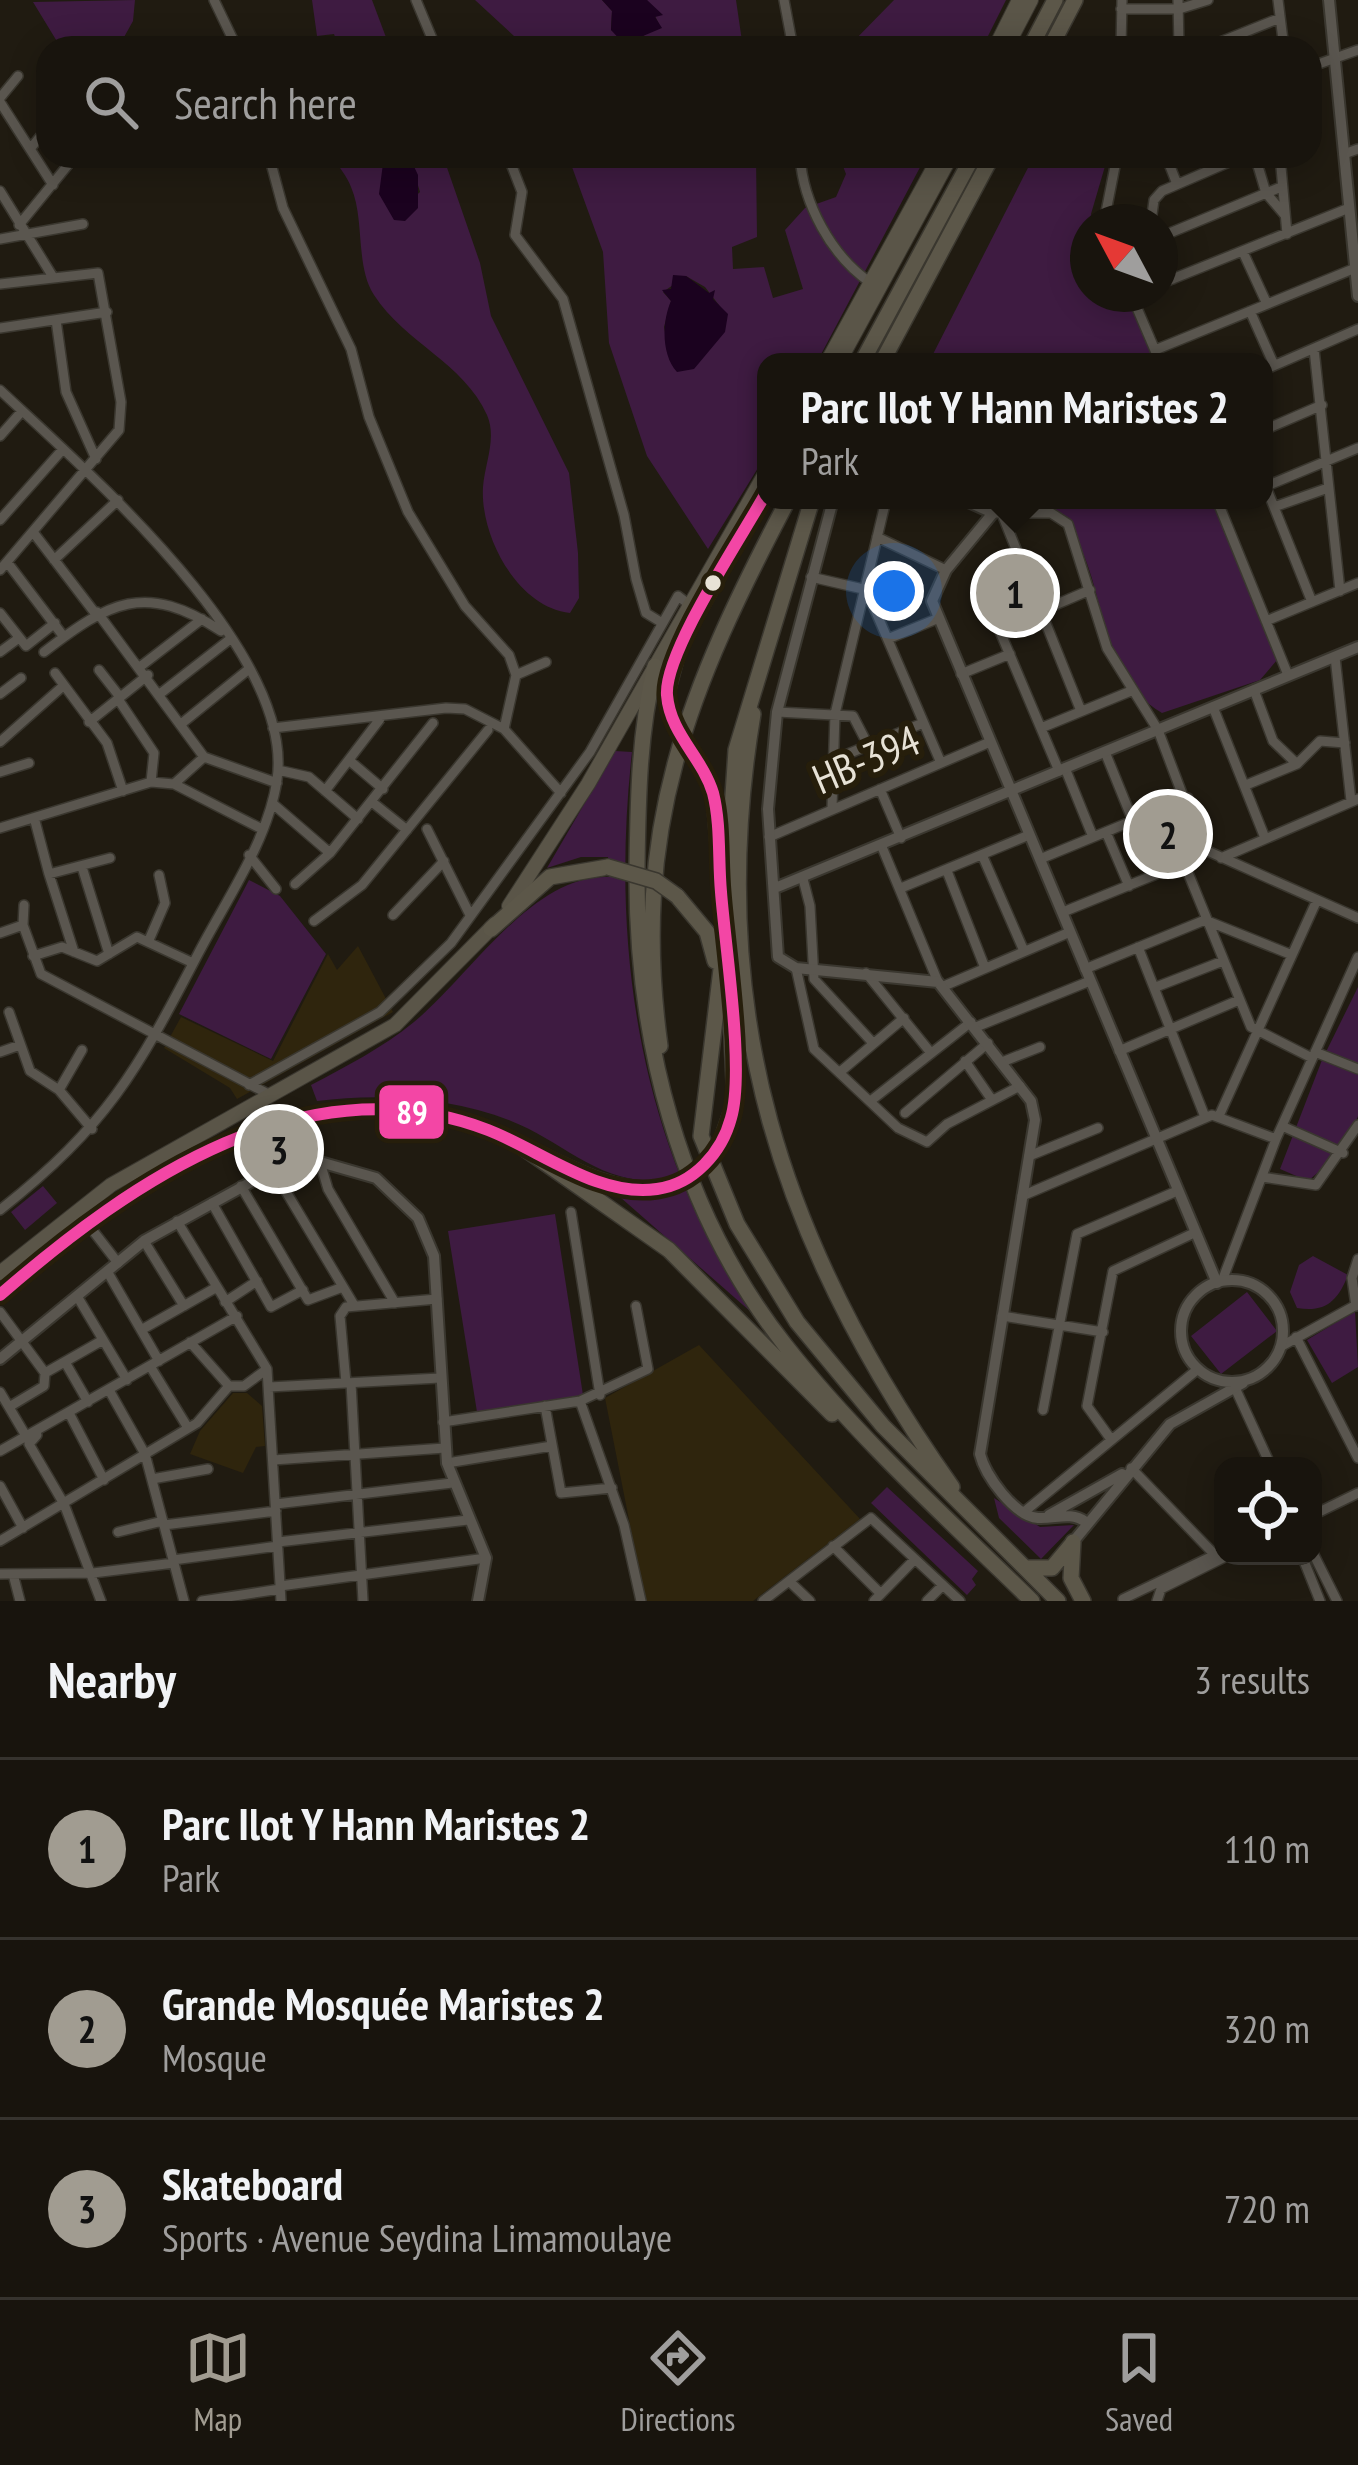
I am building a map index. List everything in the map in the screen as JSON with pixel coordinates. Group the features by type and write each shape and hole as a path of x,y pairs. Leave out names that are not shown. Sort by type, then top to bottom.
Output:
{"highway":[{"path":"1001,36 1019,0"},
{"path":"1012,36 1031,0"},
{"path":"1036,36 1055,0"},
{"path":"1056,36 1076,0"},
{"path":"832,353 933,168"},
{"path":"844,353 944,168"},
{"path":"867,353 967,168"},
{"path":"887,353 986,168"},
{"path":"0,1274 111,1185 395,1025 467,956 525,886 757,488"},
{"path":"0,1295 87,1223 208,1151 298,1116 368,1109 419,1112 511,1139 609,1184 657,1189 687,1178 717,1150 734,1102 713,794 678,734 667,695 681,644 757,509"},
{"path":"686,1160 660,1046 652,975 652,889 662,809 703,670 784,509"},
{"path":"724,922 733,766 773,614 809,509"},
{"path":"773,614 746,761 738,900 743,989 770,1126 801,1221 844,1319 893,1404 988,1532"},
{"path":"655,666 641,735 638,956 660,1088 729,1258 782,1341 885,1458"},
{"path":"491,928 550,878 608,867 656,881 677,896 725,966 699,1124 737,1224 779,1296 854,1395 1058,1601"},
{"path":"712,942 715,1012"},
{"path":"511,1139 647,1232 1032,1601"},
{"path":"1025,1568 1052,1568 1073,1542"},
{"path":"1073,1542 1071,1578 1083,1601"}],"street":[{"path":"214,0 231,36"},
{"path":"416,0 431,36"},
{"path":"784,0 791,36"},
{"path":"1121,36 1122,4 1178,5 1208,0"},
{"path":"1279,0 1282,36"},
{"path":"1329,0 1358,296"},
{"path":"1178,5 1179,36"},
{"path":"1235,36 1280,18"},
{"path":"1322,62 1358,50"},
{"path":"19,76 0,100 36,158"},
{"path":"30,149 36,142"},
{"path":"1344,154 1358,149"},
{"path":"42,168 53,184"},
{"path":"22,230 66,168"},
{"path":"272,168 283,208 351,350 369,417 408,512 465,605 509,656 516,675 504,729"},
{"path":"513,168 522,192 514,235 563,299 624,515 646,613 659,622"},
{"path":"800,168 815,214 871,283"},
{"path":"1107,204 1114,168"},
{"path":"1171,168 1177,184"},
{"path":"1153,204 1177,184 1215,168"},
{"path":"1258,168 1266,194 1284,214"},
{"path":"1280,168 1287,234"},
{"path":"1178,233 1281,187"},
{"path":"0,190 53,277"},
{"path":"1178,277 1349,208"},
{"path":"0,239 22,230 83,224"},
{"path":"1244,252 1267,304"},
{"path":"1155,350 1357,268"},
{"path":"0,284 98,274 106,312 121,402 119,430 3,566 64,637"},
{"path":"1250,311 1264,353"},
{"path":"0,328 106,312"},
{"path":"1140,312 1156,353"},
{"path":"56,320 66,392 96,459"},
{"path":"1273,366 1358,329"},
{"path":"1314,349 1340,591"},
{"path":"0,390 118,500 191,579 249,669 273,728 278,770 262,829 155,1037 92,1129 0,1210"},
{"path":"1273,426 1322,405"},
{"path":"0,436 22,411"},
{"path":"1273,482 1358,448"},
{"path":"0,520 63,449"},
{"path":"1312,602 1274,507 1328,488"},
{"path":"54,560 118,500"},
{"path":"830,509 777,712 769,837 778,957 796,968 941,984 1070,932"},
{"path":"832,808 835,714 884,509"},
{"path":"987,509 1051,513 1063,519 1107,649 1158,730 1188,797 1203,849 1358,918"},
{"path":"1225,509 1288,675"},
{"path":"997,513 1082,711"},
{"path":"997,513 946,570 932,595 1194,1233 1220,1282"},
{"path":"33,532 145,670 204,757 277,783"},
{"path":"877,536 946,570"},
{"path":"1021,567 990,603 1041,728 1093,837"},
{"path":"811,577 863,589 890,638 941,763"},
{"path":"1266,621 1358,584"},
{"path":"999,629 1090,590"},
{"path":"249,1084 380,1012 451,943 590,752 659,622 678,596 691,606"},
{"path":"44,652 96,612 158,602 202,619 226,636"},
{"path":"0,613 29,646 55,623"},
{"path":"890,638 939,618"},
{"path":"88,722 202,619"},
{"path":"160,693 226,636"},
{"path":"0,652 19,638"},
{"path":"775,888 882,848 1358,647"},
{"path":"961,674 1010,654"},
{"path":"1221,858 1355,800 1335,657"},
{"path":"516,675 546,662"},
{"path":"181,724 249,669"},
{"path":"99,670 154,753 151,782"},
{"path":"55,673 106,743 123,791"},
{"path":"0,694 21,678"},
{"path":"0,742 63,686"},
{"path":"1254,690 1273,741 1297,764"},
{"path":"1041,728 1131,692"},
{"path":"1213,707 1265,838"},
{"path":"273,728 465,709 504,729 561,794"},
{"path":"777,712 857,719 868,745"},
{"path":"325,791 380,718"},
{"path":"295,884 330,853 433,723"},
{"path":"833,760 923,723"},
{"path":"314,921 362,885 488,730"},
{"path":"1246,785 1297,764 1321,741 1345,743"},
{"name":"HB-394","path":"769,837 990,742"},
{"path":"1105,752 1133,821"},
{"path":"174,784 204,757"},
{"path":"350,761 383,789"},
{"path":"0,772 29,763"},
{"path":"278,770 303,773 358,819"},
{"path":"0,813 1,828 151,782 174,784 262,829"},
{"path":"880,789 901,838"},
{"path":"1040,859 1188,797"},
{"path":"372,802 407,830"},
{"path":"272,803 330,853"},
{"path":"35,821 74,952"},
{"path":"427,829 470,915"},
{"path":"1106,832 1129,886"},
{"path":"901,888 1029,835"},
{"path":"882,848 941,984 1034,1111 980,1454 984,1468 1024,1512 1075,1516 1086,1522"},
{"path":"1063,912 1184,863 1203,849"},
{"path":"249,855 276,889"},
{"path":"983,857 1024,951"},
{"path":"50,874 110,859"},
{"path":"393,915 444,861"},
{"path":"1184,863 1256,1034 1358,1069"},
{"path":"82,867 109,954"},
{"path":"947,872 985,968"},
{"path":"148,940 165,903 159,875"},
{"path":"802,879 810,906 814,979 873,1043"},
{"path":"1219,1116 1317,900"},
{"path":"24,905 23,926 46,978 272,1096"},
{"path":"873,1099 931,1052 974,1025 1205,920 1292,955"},
{"path":"0,933 23,926"},
{"path":"33,956 62,947 92,962 131,939 148,940 193,963"},
{"path":"451,943 467,956"},
{"path":"1138,947 1205,1118"},
{"path":"1246,1380 1216,1380 1198,1370 1182,1342 1182,1321 1191,1301 1220,1282 1276,1139 1358,957"},
{"path":"1156,987 1223,961"},
{"path":"796,968 813,1047 873,1099 898,1128 927,1142 947,1124 1019,1086"},
{"path":"866,973 931,1052"},
{"path":"1119,1051 1239,1000"},
{"path":"9,1012 30,1072 59,1090 92,1129"},
{"path":"840,1072 904,1018"},
{"path":"905,1113 988,1043"},
{"path":"0,1052 20,1046"},
{"path":"1002,1062 1040,1047"},
{"path":"59,1090 82,1050"},
{"path":"965,1061 992,1100"},
{"path":"1022,1196 1205,1118 1219,1116 1276,1139"},
{"path":"1262,1177 1316,1185 1343,1153 1358,1125"},
{"path":"1282,1126 1343,1153"},
{"path":"1029,1156 1098,1128"},
{"path":"320,1162 328,1189 395,1303"},
{"path":"0,1359 144,1241 273,1170 320,1162 376,1178 410,1208 430,1243 447,1463 486,1558 478,1601"},
{"path":"273,1170 354,1305"},
{"path":"241,1186 302,1290 315,1301 343,1287"},
{"path":"1043,1409 1077,1234 1177,1191"},
{"path":"212,1203 274,1308 302,1290"},
{"path":"571,1212 600,1395"},
{"path":"177,1221 267,1369 281,1592"},
{"path":"87,1223 188,1429"},
{"path":"1110,1438 1087,1406 1117,1266 1194,1233"},
{"path":"144,1241 184,1306"},
{"path":"1073,1542 1170,1424 1236,1390 1267,1367 1280,1346 1357,1306 1352,1278 1358,1259"},
{"path":"225,1302 257,1282"},
{"path":"1220,1282 1248,1283 1270,1298 1281,1321 1280,1346"},
{"path":"142,1330 217,1287"},
{"path":"76,1296 127,1380"},
{"path":"363,1601 355,1452 340,1316 354,1305 436,1299"},
{"path":"443,1422 580,1401 648,1369 636,1306"},
{"path":"0,1312 45,1373 44,1386 9,1407"},
{"path":"0,1451 238,1316"},
{"path":"1002,1316 1103,1332"},
{"path":"1296,1337 1358,1458"},
{"path":"45,1373 103,1340"},
{"path":"190,1342 230,1386"},
{"path":"65,1362 88,1402"},
{"path":"0,1540 188,1429 230,1386 244,1386 267,1369"},
{"path":"1024,1512 1198,1370"},
{"path":"269,1387 440,1378"},
{"path":"110,1390 145,1454 184,1601"},
{"path":"1236,1390 1267,1457"},
{"path":"0,1392 26,1436"},
{"path":"580,1401 612,1488 640,1601"},
{"path":"545,1406 561,1493 612,1488"},
{"path":"68,1413 104,1480"},
{"path":"49,1424 28,1444 64,1504 101,1601"},
{"path":"447,1463 552,1446"},
{"path":"273,1460 445,1448"},
{"path":"1047,1516 1131,1468"},
{"path":"1131,1468 1214,1546"},
{"path":"152,1480 208,1469"},
{"path":"118,1532 452,1483"},
{"path":"0,1486 23,1528"},
{"path":"1322,1511 1358,1493"},
{"path":"763,1601 871,1518 960,1601"},
{"path":"0,1574 93,1573 468,1520"},
{"path":"833,1546 877,1597 915,1559"},
{"path":"202,1601 486,1558"},
{"path":"1123,1599 1214,1558"},
{"path":"1157,1601 1161,1589 1214,1559"},
{"path":"1311,1565 1320,1601"},
{"path":"1315,1565 1337,1601"},
{"path":"13,1574 20,1601"},
{"path":"789,1581 810,1601"},
{"path":"927,1601 943,1585"}],"shaded area":[{"path":"135,0 133,21 125,36 54,36 33,2"},
{"path":"312,0 372,0 386,36 334,34 317,36"},
{"path":"475,0 602,0 612,11 611,30 622,36 514,36"},
{"path":"602,0 647,0 663,15 655,17 662,28 643,36 617,36 611,30 612,11"},
{"path":"647,0 736,0 741,36 643,36 659,24"},
{"path":"894,0 1006,0 988,36 859,36"},
{"path":"340,168 384,168 385,200 393,217 420,192 413,168 447,168 480,263 491,316 569,473 579,598 570,613 534,598 495,547 484,506 491,442 487,415 464,381 401,326 374,295 364,270 355,200"},
{"path":"382,168 415,168 418,208 405,221 394,220 379,194"},
{"path":"572,168 756,168 757,237 732,247 733,269 764,267 773,298 803,289 785,230 805,208 836,197 846,174 844,168 920,168 822,353 757,353 757,470 708,549 647,456 609,343 603,252","holes":["686,276 705,287 722,309 670,361 664,327 671,301 663,292"]},
{"path":"1028,168 1104,168 1094,204 1070,204 1070,312 1135,312 1152,353 934,353"},
{"path":"673,275 686,276 709,293 715,290 713,299 728,314 725,332 694,369 677,372 665,338 671,301 662,290 671,289"},
{"path":"993,509 1218,509 1277,660 1260,680 1162,713 1123,672 1088,565 1061,517"},
{"path":"615,751 632,752 626,900 642,1044 682,1182 751,1312 620,1197 664,1196 656,1180 598,1168 529,1129 488,1113 415,1099 317,1101 311,1085 414,1022 504,931 554,891 581,880 609,877 608,857 581,857 547,868"},
{"path":"249,880 280,896 326,954 271,1059 179,1014"},
{"path":"358,946 393,1012 237,1099 230,1088 164,1048 181,1017 273,1061 328,954 337,970"},
{"path":"1358,987 1358,1116 1344,1150 1308,1181 1280,1169 1322,1060"},
{"path":"43,1186 57,1203 25,1230 11,1212"},
{"path":"555,1214 583,1395 477,1412 448,1231"},
{"path":"1313,1256 1348,1275 1329,1303 1315,1309 1297,1308 1290,1292 1299,1265"},
{"path":"1247,1292 1277,1331 1221,1374 1191,1336"},
{"path":"1355,1311 1358,1367 1332,1383 1307,1340"},
{"path":"699,1345 860,1519 753,1601 645,1601 605,1398"},
{"path":"233,1393 247,1393 262,1406 265,1446 256,1447 243,1473 190,1454 200,1431"},
{"path":"887,1487 978,1571 972,1579 976,1585 967,1595 871,1503"},
{"path":"994,1498 1040,1527 1074,1525 1041,1559 999,1518"}],"transit line":[{"name":"89","path":"0,1295 106,1211 164,1174 225,1143 288,1121 354,1110 420,1112 488,1130 592,1180 635,1190 670,1186 704,1164 721,1143 735,1097 733,1008 716,805 708,780 674,722 667,695 669,676 691,623 757,508"}],"place":[{"name":"Parc Ilot Y Hann Maristes 2","path":"1015,593"},
{"name":"Grande Mosquée Maristes 2","path":"1168,834"},
{"name":"Skateboard","path":"279,1149"}]}
